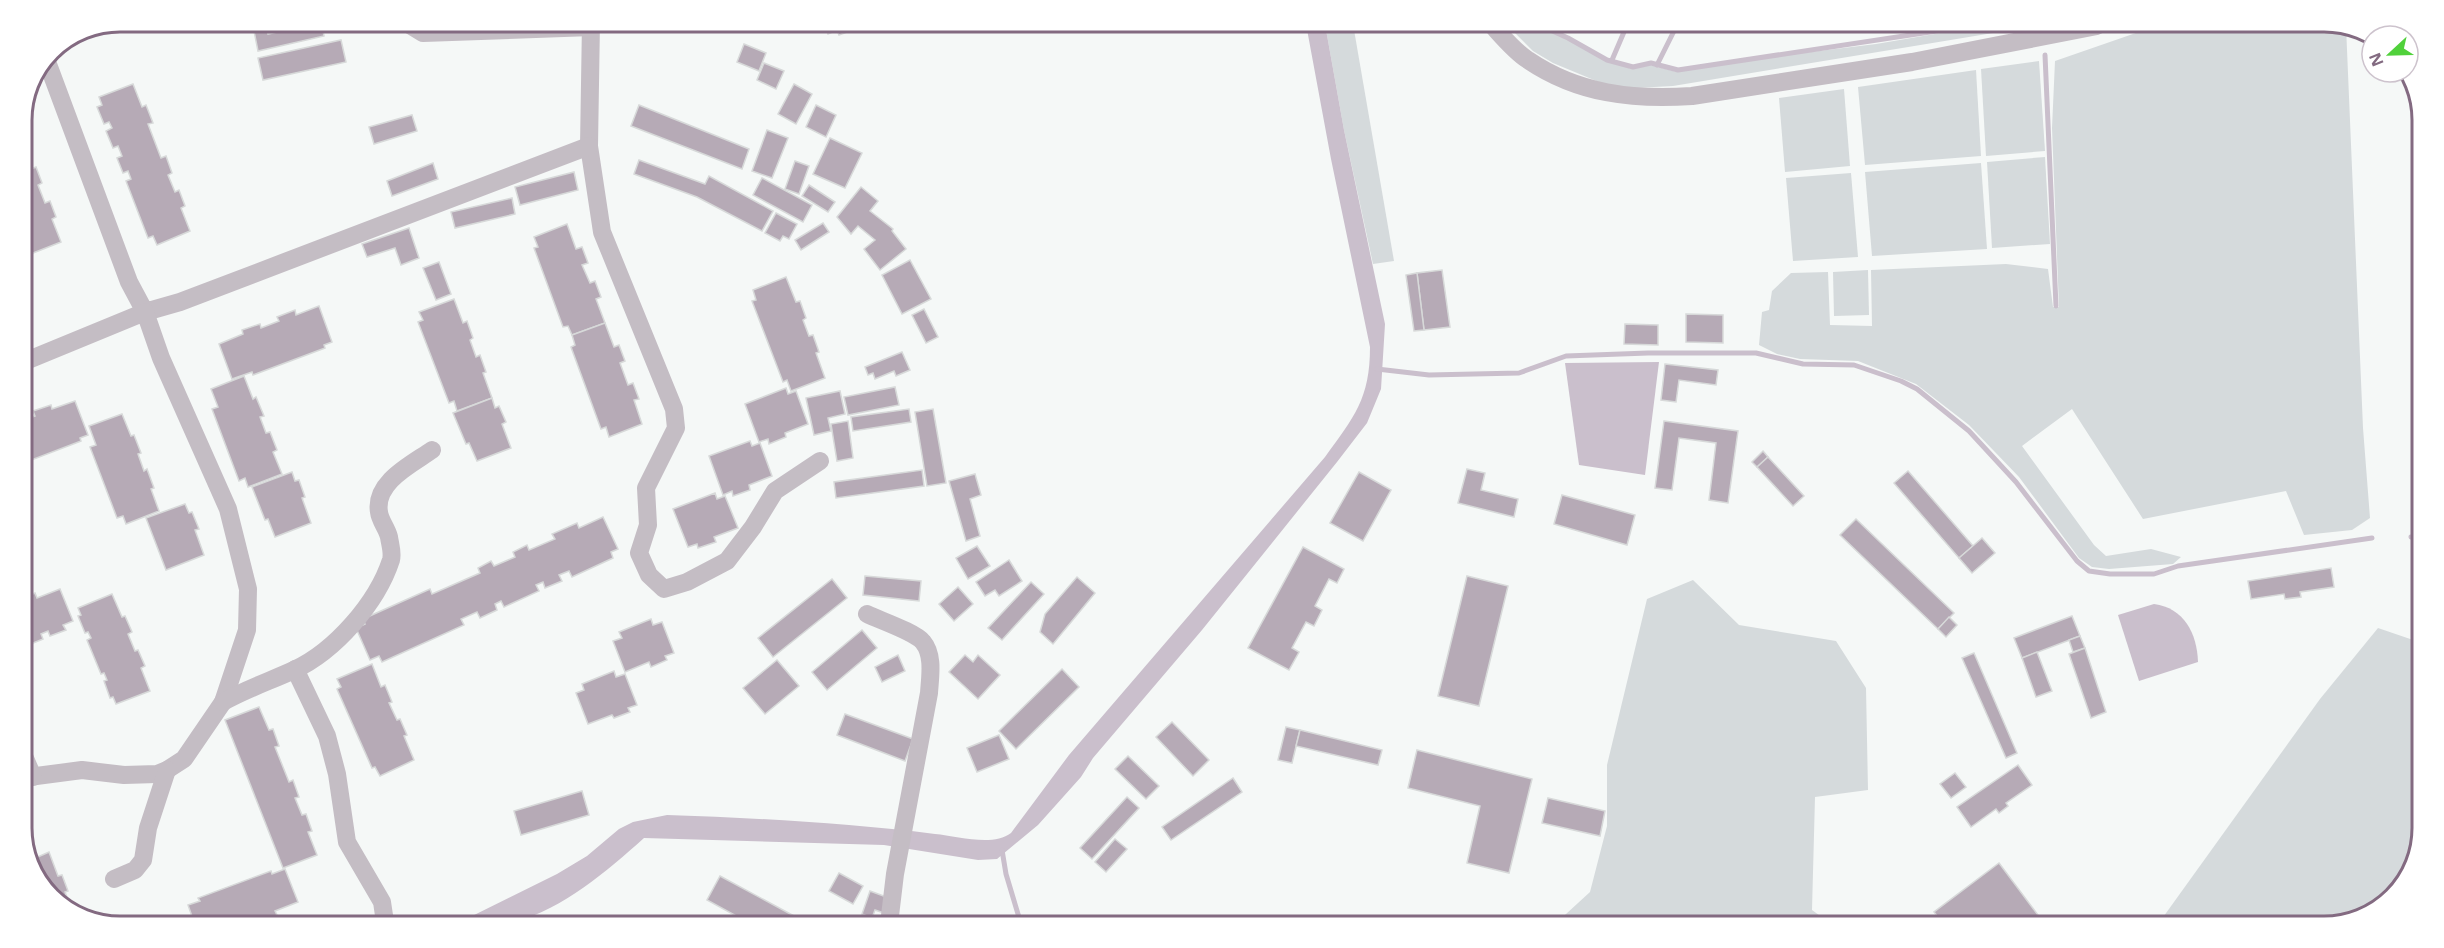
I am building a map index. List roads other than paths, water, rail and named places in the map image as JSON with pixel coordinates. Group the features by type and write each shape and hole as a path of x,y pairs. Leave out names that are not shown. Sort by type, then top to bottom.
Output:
{"street":[{"path":"421,32 442,32"},
{"path":"592,32 589,146 602,232 674,409 676,428 646,488 648,525 639,553 649,575 664,590 687,582 727,561 753,527 775,491 820,461"},
{"path":"1499,32 1526,59 1555,76 1587,89 1613,95 1665,98 1692,96 1912,62 2066,32"},
{"path":"32,777 82,770 124,775 157,774 184,759 223,702 248,630 248,589 228,509 161,358 145,312 129,282 49,67"},
{"path":"32,358 145,312 180,302 589,146"},
{"path":"223,702 254,685 295,669 332,645 375,595 392,557 387,529 379,513 379,500 387,484 432,450"},
{"path":"867,614 923,642 931,663 929,693 895,874 890,916"},
{"path":"295,669 327,736 337,774 347,842 382,902 384,916"},
{"path":"114,879 135,870 143,860 148,828 167,770"}],"waterway":[{"path":"1555,32 1607,60 1633,67 1651,63 1678,70 1930,32"},
{"path":"1612,60 1624,32"},
{"path":"1657,65 1674,32"},
{"path":"2045,55 2056,306"},
{"path":"1377,369 1429,375 1519,373 1566,356 1648,353 1756,353 1803,364 1854,365 1917,389 1969,431 2016,482 2077,561 2089,571 2110,574 2154,574 2178,566 2372,538"},
{"path":"1002,850 1006,874 1019,916"}]}
